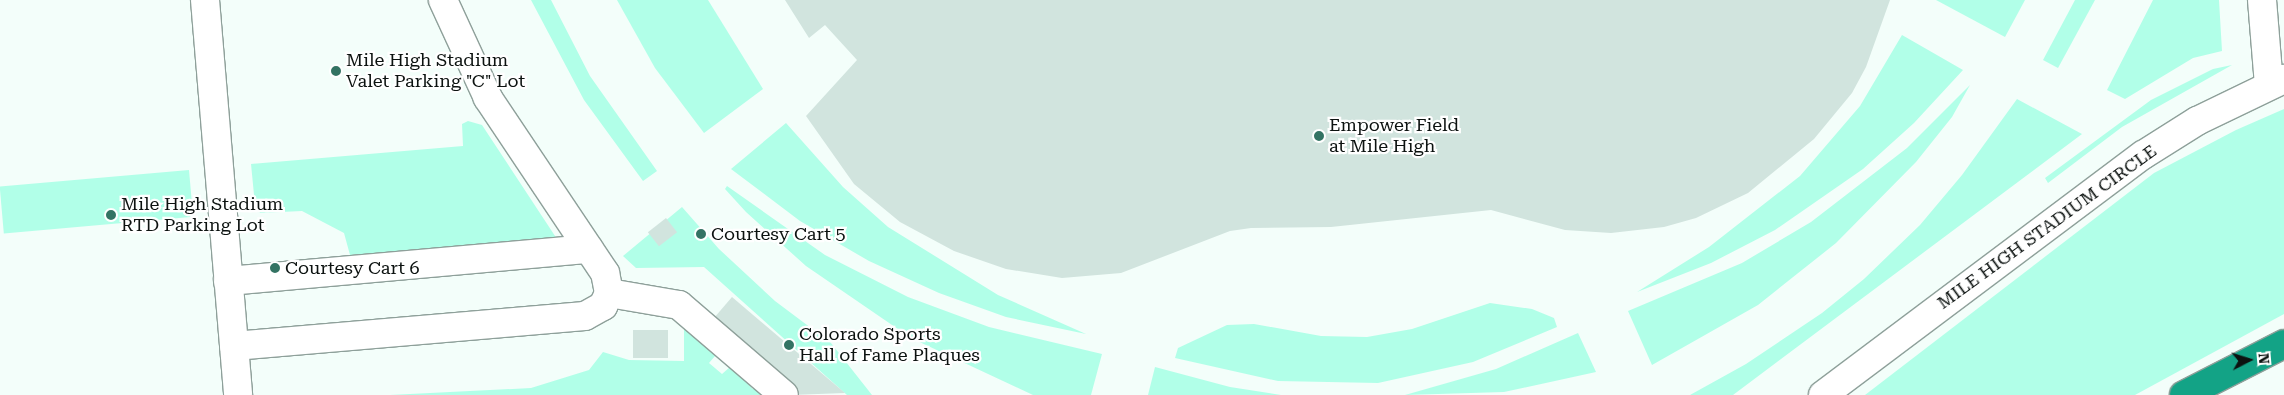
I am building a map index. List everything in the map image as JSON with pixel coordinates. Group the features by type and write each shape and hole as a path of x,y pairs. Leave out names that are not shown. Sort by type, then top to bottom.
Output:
{"highway":[{"path":"2184,395 2284,344"}],"street":[{"path":"205,0 238,395"},
{"path":"234,346 585,316 603,306 609,293 605,272 488,98 443,0"},
{"path":"2262,0 2277,82"},
{"name":"MILE HIGH STADIUM CIRCLE","path":"1824,395 2143,155 2197,121 2277,82"},
{"path":"228,280 589,249"},
{"path":"609,293 679,305 784,395"}],"green space":[{"path":"531,0 551,0 590,76 657,171 643,181 584,100"},
{"path":"617,0 708,0 763,89 704,133 655,68"},
{"path":"1936,0 2025,0 2005,37"},
{"path":"2075,0 2095,0 2058,68 2043,60"},
{"path":"2153,0 2219,0 2222,51 2193,58 2125,99 2107,90"},
{"path":"1902,35 1963,70 1914,123 1863,169 1775,230 1711,263 1637,292 1709,247 1800,176 1860,106"},
{"path":"2232,65 2122,127 2048,183 2045,178 2151,100 2213,69"},
{"path":"1970,85 1952,117 1916,162 1836,243 1758,305 1652,365 1628,311 1742,263 1811,222 1907,148"},
{"path":"2017,99 2082,134 1733,395 1690,395 1746,364 1822,313 1864,279 1920,225 1962,175"},
{"path":"2284,109 2284,314 2135,395 1865,395 2154,173 2236,130"},
{"path":"468,121 482,125 557,239 350,255 344,233 302,211 260,213 255,205 251,164 463,146 462,124"},
{"path":"786,123 843,187 888,227 998,295 1086,334 1006,317 939,293 869,261 800,221 731,169"},
{"path":"189,170 193,217 4,233 0,187"},
{"path":"727,186 825,255 908,297 989,327 1102,354 1091,395 1033,395 911,338 806,266 746,212 725,189"},
{"path":"682,207 719,249 775,301 831,343 872,395 847,395 704,267 636,268 623,256"},
{"path":"1490,303 1532,309 1554,318 1557,327 1473,362 1378,383 1278,381 1175,358 1178,348 1227,325 1254,324 1321,336 1367,337 1412,329"},
{"path":"684,328 715,356 709,363 722,374 730,367 753,389 757,385 769,395 390,395 531,388 589,370 603,352 629,360 684,361"},
{"path":"1578,333 1596,372 1504,392 1405,395 1496,369"},
{"path":"1155,367 1230,387 1281,395 1148,395"}],"building":[{"name":"Empower Field at Mile High","path":"785,0 1890,0 1866,67 1852,93 1814,139 1748,193 1696,218 1664,227 1611,233 1565,230 1491,210 1331,227 1251,228 1230,231 1121,273 1062,278 1006,269 954,251 900,222 854,184 806,116 857,60 825,25 809,38"},
{"path":"666,218 677,232 659,246 648,232"},
{"path":"732,297 845,393 791,395 708,325"},
{"path":"633,330 668,330 668,358 633,358"}],"place":[{"name":"Mile High Stadium Valet Parking \"C\" Lot","path":"336,71"},
{"name":"Empower Field at Mile High","path":"1319,136"},
{"name":"Mile High Stadium RTD Parking Lot","path":"111,215"},
{"name":"Courtesy Cart 5","path":"701,234"},
{"name":"Courtesy Cart 6","path":"275,268"},
{"name":"Colorado Sports Hall of Fame Plaques","path":"789,345"}]}
